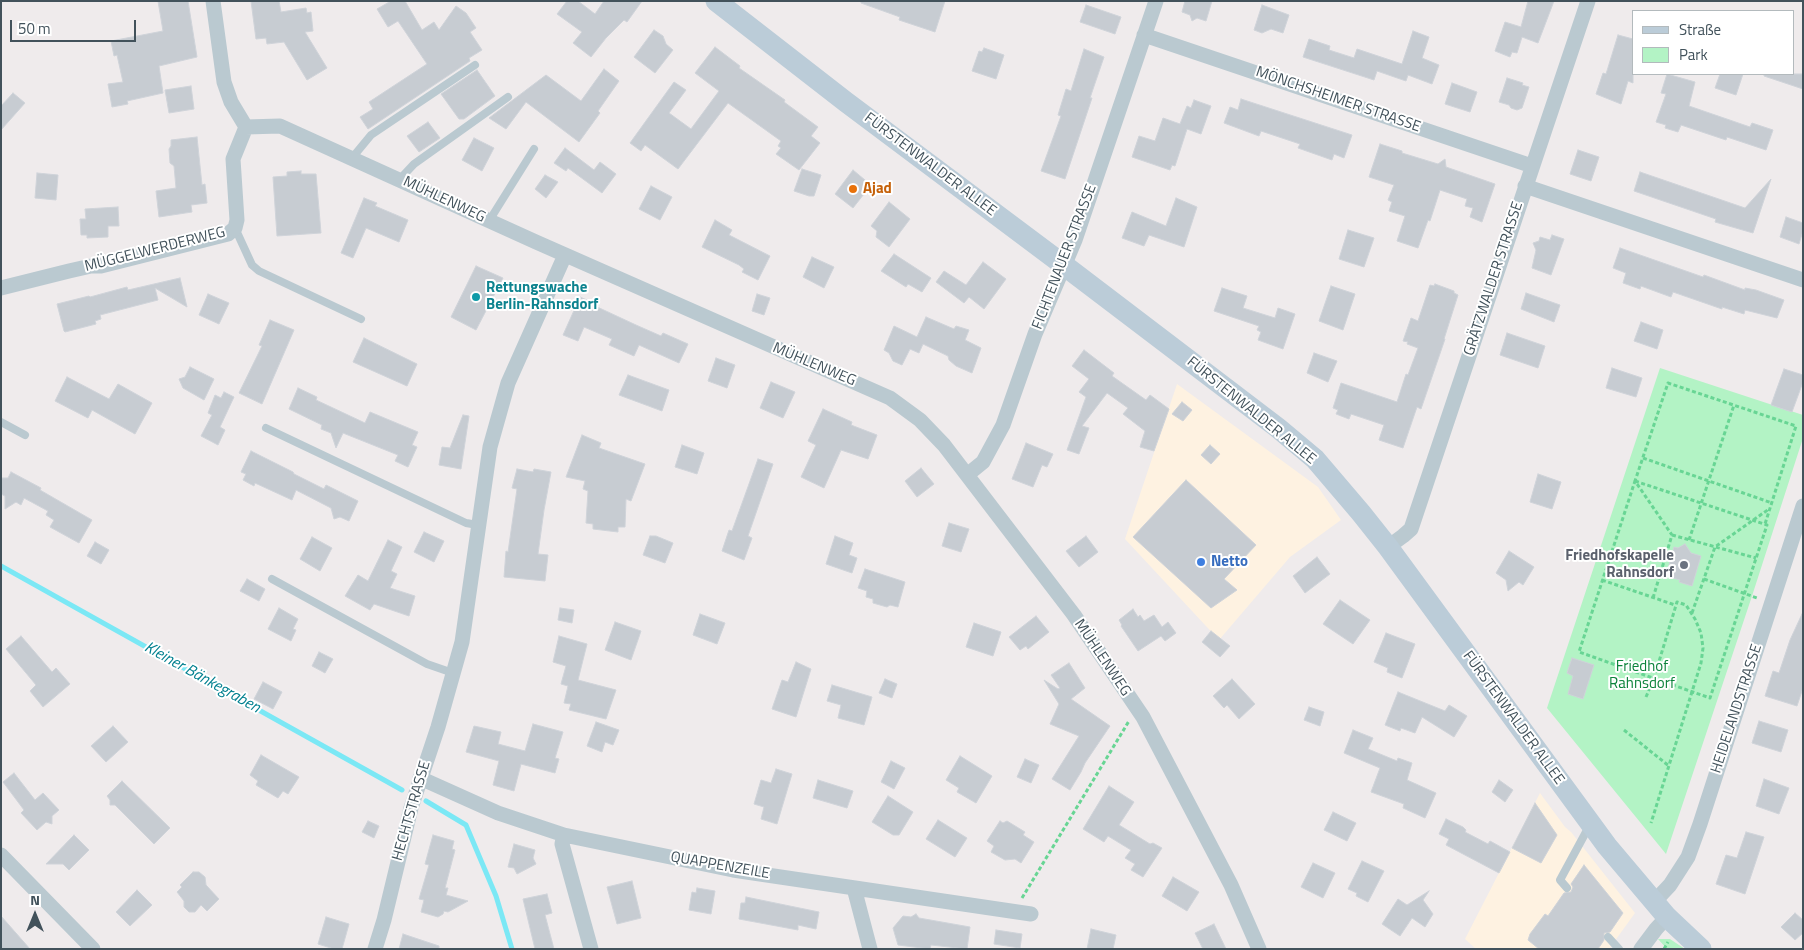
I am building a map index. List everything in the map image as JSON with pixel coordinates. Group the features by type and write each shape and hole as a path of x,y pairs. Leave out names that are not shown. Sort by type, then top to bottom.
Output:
{"main road":[{"name":"FÜRSTENWALDER ALLEE","path":"716,1 854,108 1066,266 1278,428 1314,460 1388,547 1606,846 1660,910 1701,949"}],"street":[{"path":"213,1 224,82 231,102 246,127"},
{"name":"FICHTENAUER STRASSE","path":"967,475 983,462 1003,425 1035,334 1066,266 1156,1"},
{"name":"GRÄTZWALDER STRASSE","path":"1388,547 1411,528 1588,1"},
{"name":"MÖNCHSHEIMER STRASSE","path":"1144,35 1532,166"},
{"name":"MÜHLENWEG","path":"246,127 280,126 565,255 890,398 920,420 944,444 1074,615 1143,717 1231,885 1258,949"},
{"name":"MÜGGELWERDERWEG","path":"1,288 91,266 101,266 228,234 235,228 238,211 233,159 246,127"},
{"path":"1525,186 1803,280"},
{"name":"HECHTSTRASSE","path":"375,949 384,920 411,808 438,727 462,642 490,447 508,382 565,255"},
{"name":"HEIDELANDSTRASSE","path":"1641,949 1656,929 1660,910 1670,885 1688,857 1803,506"},
{"name":"QUAPPENZEILE","path":"420,778 498,813 564,835 733,870 1031,914"},
{"path":"564,835 562,844 591,949"},
{"path":"1,855 93,949"},
{"path":"854,888 870,949"}],"lane":[{"path":"352,158 371,135 475,65"},
{"path":"399,180 414,164 508,97"},
{"path":"490,221 534,149"},
{"path":"235,228 252,265 258,272 361,319"},
{"path":"1,422 25,435"},
{"path":"266,428 466,523 478,525"},
{"path":"272,579 427,664 454,673"},
{"path":"1567,888 1560,880 1586,832 1593,827"},
{"path":"1608,937 1619,949"}],"path":[{"path":"1668,383 1734,405 1796,426 1765,524 1767,525 1710,698 1579,652 1668,383"},
{"path":"1689,540 1710,482 1734,405"},
{"path":"1642,458 1772,503"},
{"path":"1635,481 1765,524"},
{"path":"1635,481 1672,535 1756,558"},
{"path":"1692,614 1715,547 1770,508"},
{"path":"1653,598 1672,535"},
{"path":"1704,579 1752,596"},
{"path":"1602,580 1675,606"},
{"path":"1646,697 1654,678 1675,606 1677,602 1686,605 1701,633 1703,648 1701,663 1651,823"},
{"path":"1014,911 1130,721 1143,717"},
{"path":"1624,730 1669,766"}],"shaded area":[{"path":"1177,384 1318,487 1341,520 1290,557 1219,640 1125,539"},
{"path":"1540,793 1565,827 1635,913 1609,949 1476,949 1465,939"}],"green space":[{"name":"Friedhof Rahnsdorf","path":"1660,368 1803,415 1803,438 1666,854 1547,708"},
{"path":"1658,939 1670,939 1685,949 1667,949"}],"building":[{"path":"158,1 188,1 197,57 159,66 163,93 127,101 128,104 112,107 108,84 123,82 117,55 114,56 111,41 163,31"},
{"path":"251,1 279,1 281,12 306,8 307,13 311,12 313,31 305,32 327,68 307,80 284,42 267,44 266,38 256,39"},
{"path":"391,1 405,1 422,30 434,22 439,30 456,6 466,13 476,28 470,32 482,50 469,58 470,61 368,129 360,117 373,109 369,102 427,64 398,21 388,27 377,9"},
{"path":"567,1 578,1 595,14 604,1 642,1 627,22 624,20 591,57 573,43 582,32 557,14"},
{"path":"861,1 945,1 935,32 899,20 900,17 861,3"},
{"path":"1185,1 1212,1 1206,21 1197,18 1192,21 1190,15 1182,12"},
{"path":"1528,1 1554,1 1538,43 1522,37 1517,53 1512,52 1510,57 1495,51 1505,22 1521,27"},
{"path":"1086,5 1121,17 1115,34 1080,22"},
{"path":"1262,5 1289,15 1283,33 1271,29 1262,33 1254,30"},
{"path":"654,30 663,36 666,44 673,50 655,73 634,57"},
{"path":"1413,31 1429,37 1422,58 1439,65 1432,84 1408,75 1406,81 1377,71 1374,80 1303,57 1309,39 1330,46 1329,50 1354,58 1357,49 1402,64"},
{"path":"1618,35 1632,39 1633,83 1628,81 1621,104 1596,94 1603,73 1606,74"},
{"path":"715,47 740,66 739,68 785,100 784,102 818,127 811,136 820,143 799,170 776,154 781,148 778,146 781,141 728,103 678,169 645,145 641,151 630,143 674,82 686,90 669,113 691,129 719,91 695,73"},
{"path":"984,48 1004,55 996,79 972,71 979,51 982,52"},
{"path":"1084,49 1104,57 1065,179 1041,171 1061,116 1058,115 1066,89 1071,91"},
{"path":"604,69 619,81 598,111 600,113 579,142 526,102 506,129 489,118 546,75 581,101"},
{"path":"477,70 495,96 464,119 459,119 441,94"},
{"path":"1803,74 1803,89 1764,76"},
{"path":"1667,75 1695,82 1689,106 1750,127 1752,123 1773,130 1766,150 1727,137 1726,140 1681,125 1678,132 1665,128 1666,125 1656,122 1666,94 1661,93"},
{"path":"1720,75 1743,75 1736,95 1715,88"},
{"path":"1507,78 1529,87 1522,108 1517,110 1499,102"},
{"path":"1452,83 1477,92 1470,112 1445,104"},
{"path":"191,86 194,109 169,113 165,90"},
{"path":"13,93 25,103 1,130 1,106"},
{"path":"1241,99 1352,135 1344,158 1334,154 1332,160 1298,148 1300,144 1261,131 1259,136 1224,123 1230,107 1238,110"},
{"path":"1194,100 1211,106 1201,134 1187,129 1175,166 1172,165 1170,170 1132,157 1139,136 1155,141 1163,118 1180,124 1187,106 1191,108"},
{"path":"428,122 440,138 419,152 407,136"},
{"path":"197,137 202,185 205,184 207,203 191,205 192,212 159,217 156,191 176,188 174,166 170,163 169,149 171,140"},
{"path":"474,138 494,148 482,171 462,160"},
{"path":"1380,144 1438,164 1445,159 1446,167 1495,184 1482,222 1470,217 1473,208 1465,206 1467,199 1440,190 1430,221 1428,220 1418,248 1397,241 1405,216 1389,211 1392,202 1388,200 1394,185 1369,177"},
{"path":"565,148 594,170 600,162 616,174 602,193 568,168 566,171 554,163"},
{"path":"1578,150 1599,157 1591,181 1570,174"},
{"path":"802,169 821,175 814,196 794,191"},
{"name":"Ajad","path":"853,170 871,185 853,208 835,194"},
{"path":"301,171 301,174 316,174 321,233 277,236 273,177 287,176 287,172"},
{"path":"1640,172 1745,208 1771,179 1753,233 1715,222 1716,219 1634,191"},
{"path":"37,173 58,175 56,200 35,198"},
{"path":"545,175 558,182 546,198 535,189"},
{"path":"651,186 672,197 660,220 639,209"},
{"path":"364,198 377,203 375,206 408,220 399,242 366,228 353,258 341,253"},
{"path":"1176,198 1197,207 1184,247 1149,235 1144,246 1122,238 1132,212 1166,226"},
{"path":"889,202 910,219 889,247 876,237 877,231 871,226"},
{"path":"118,207 119,226 108,226 108,237 87,238 87,235 81,235 80,219 86,219 85,209"},
{"path":"1786,217 1803,223 1799,244 1780,237"},
{"path":"715,220 732,230 729,235 770,256 758,280 742,272 744,269 739,265 702,247"},
{"path":"1348,230 1374,238 1364,267 1339,259"},
{"path":"1552,235 1564,239 1551,275 1532,268 1536,250 1533,243 1539,241 1540,237 1550,240"},
{"path":"1620,248 1703,277 1704,275 1745,290 1745,288 1756,290 1784,300 1777,318 1745,310 1744,314 1722,307 1722,309 1673,292 1671,297 1641,286 1640,289 1623,283 1626,273 1613,268"},
{"path":"894,254 931,278 922,292 908,284 906,287 881,271"},
{"path":"812,257 834,267 824,288 803,277"},
{"path":"983,262 1006,279 984,309 969,297 964,303 936,282 944,271 966,285"},
{"name":"Rettungswache Berlin-Rahnsdorf","path":"476,266 503,278 476,330 451,317"},
{"path":"180,278 187,307 155,288 158,300 100,315 101,319 95,321 96,324 64,331 57,304 127,287 128,290"},
{"path":"1435,284 1454,291 1458,295 1421,409 1417,407 1403,448 1379,440 1384,425 1351,414 1349,419 1336,414 1338,410 1333,408 1341,383 1397,402 1406,374 1408,375 1418,348 1403,341 1411,318 1418,321 1430,285 1434,286"},
{"path":"1331,286 1355,294 1343,330 1319,321"},
{"path":"1222,288 1247,296 1243,308 1275,318 1278,308 1295,314 1283,349 1258,340 1261,332 1257,330 1259,326 1214,311"},
{"path":"1526,293 1560,305 1554,322 1521,309"},
{"path":"208,294 229,303 219,324 199,315"},
{"path":"757,294 770,298 764,315 752,311"},
{"path":"580,297 594,303 593,305 661,336 663,333 688,344 679,363 639,345 634,356 609,345 612,339 584,327 578,341 563,335"},
{"path":"926,317 954,329 956,326 969,330 965,340 981,348 972,373 956,366 949,360 948,356 923,344 919,353 910,349 902,365 893,361 889,353 884,350 894,326 917,337"},
{"path":"270,320 294,330 262,404 239,393 262,346 259,345"},
{"path":"1641,322 1663,330 1657,349 1634,341"},
{"path":"1507,333 1545,346 1538,368 1500,355"},
{"path":"364,338 417,364 407,386 353,362"},
{"path":"1084,350 1114,373 1112,376 1146,400 1150,395 1169,409 1154,451 1140,447 1145,431 1123,414 1128,408 1107,393 1082,426 1089,428 1079,454 1067,450 1086,397 1079,392 1089,379 1072,366"},
{"path":"1314,353 1337,361 1328,382 1307,373"},
{"path":"716,358 735,365 727,388 708,381"},
{"path":"190,367 214,379 204,400 183,388 179,379 185,377"},
{"path":"1612,368 1642,378 1636,397 1606,388"},
{"path":"1784,369 1803,375 1803,382 1792,412 1771,405"},
{"path":"628,375 669,390 662,411 619,395"},
{"path":"67,377 109,399 118,384 152,403 135,434 92,410 88,418 55,401"},
{"path":"771,382 795,392 783,418 760,408"},
{"path":"298,388 317,397 316,400 365,423 370,412 418,432 412,445 417,447 408,467 395,461 398,455 343,433 336,448 331,433 321,429 322,425 289,409"},
{"path":"224,392 234,397 220,427 225,430 218,445 201,436 212,415 208,413 215,395 221,398"},
{"path":"1182,402 1192,410 1183,421 1172,414"},
{"path":"823,409 852,422 851,425 877,435 868,459 841,450 824,488 801,477 816,445 808,441"},
{"path":"463,415 469,416 461,469 439,465 442,447 450,448"},
{"path":"582,435 601,443 599,448 645,464 631,501 626,499 625,527 618,527 618,532 593,529 593,524 586,523 588,491 583,489 585,481 566,477"},
{"path":"1026,443 1053,454 1047,467 1042,465 1033,487 1012,479"},
{"path":"682,445 704,453 697,474 675,467"},
{"path":"1210,445 1220,454 1211,464 1201,455"},
{"path":"251,451 324,489 326,485 358,501 349,521 340,517 334,519 331,508 296,490 292,500 255,483 254,486 243,480 246,474 241,472"},
{"path":"758,459 773,464 748,536 752,538 744,560 722,551 729,530 732,531"},
{"path":"921,468 934,484 917,497 905,481"},
{"path":"517,469 533,472 534,469 551,472 538,554 548,555 545,581 504,577 506,551 508,552 517,489 512,488"},
{"path":"11,472 41,488 40,490 92,520 79,543 50,527 54,520 46,515 48,511 24,498 21,505 16,502 5,509 5,496 1,494 1,478 8,478"},
{"path":"1538,474 1561,482 1552,509 1530,502"},
{"name":"Netto","path":"1186,480 1256,545 1224,579 1237,590 1211,608 1133,537"},
{"path":"949,523 969,529 961,552 942,546"},
{"path":"424,532 444,541 434,562 414,552"},
{"path":"650,536 656,536 673,543 665,563 643,555"},
{"path":"835,536 853,543 849,555 857,558 852,573 826,564"},
{"path":"1086,536 1098,552 1079,567 1066,551"},
{"path":"312,537 332,548 320,571 300,559"},
{"path":"388,540 402,547 391,571 397,574 390,588 415,596 409,616 374,604 370,610 345,596 358,575 368,581"},
{"path":"95,542 109,550 101,564 87,556"},
{"name":"Friedhofskapelle Rahnsdorf","path":"1685,544 1691,553 1701,556 1692,586 1666,576 1674,547 1678,548"},
{"path":"1509,551 1534,567 1523,585 1519,582 1508,591 1506,580 1496,573"},
{"path":"1317,557 1330,574 1305,593 1293,576"},
{"path":"865,569 905,582 898,607 890,605 887,607 873,603 873,599 866,597 867,591 858,588"},
{"path":"247,579 265,589 259,601 240,591"},
{"path":"1340,600 1370,620 1353,644 1323,624"},
{"path":"279,608 298,619 293,629 296,630 291,641 268,629"},
{"path":"560,608 574,610 572,623 558,620"},
{"path":"1133,609 1138,617 1140,615 1144,621 1154,615 1162,627 1168,622 1176,633 1165,641 1161,636 1138,651 1119,620"},
{"path":"700,614 725,623 717,644 693,635"},
{"path":"1802,614 1803,688 1797,706 1765,696 1773,671 1779,673 1790,640"},
{"path":"1036,616 1049,632 1028,649 1026,646 1020,650 1009,637"},
{"path":"615,622 641,631 631,660 605,650"},
{"path":"974,623 1001,632 993,656 966,647"},
{"path":"1211,631 1230,646 1220,657 1202,642"},
{"path":"1386,633 1415,644 1402,678 1387,672 1388,668 1374,662"},
{"path":"21,636 52,672 56,668 70,684 43,707 30,691 36,685 6,649"},
{"path":"559,636 587,644 578,680 616,690 606,719 569,710 571,704 564,703 568,686 561,684 566,666 553,662"},
{"path":"319,652 333,659 325,673 312,666"},
{"path":"1572,658 1594,665 1583,699 1568,694 1573,676 1567,673"},
{"path":"796,662 811,669 796,717 772,709 782,680 788,682"},
{"path":"1069,663 1085,688 1071,699 1110,726 1085,763 1070,790 1052,779 1079,736 1050,724 1059,704 1044,680 1058,689 1060,688 1051,675"},
{"path":"885,679 897,684 892,698 879,693"},
{"path":"1232,679 1255,704 1239,719 1227,705 1224,708 1213,696"},
{"path":"263,682 282,692 273,709 254,699"},
{"path":"832,685 872,697 864,725 838,718 841,705 827,701"},
{"path":"1398,692 1445,711 1449,705 1467,716 1454,737 1422,717 1415,733 1401,728 1400,731 1385,725"},
{"path":"1309,707 1324,712 1320,726 1304,720"},
{"path":"1759,721 1788,730 1781,752 1752,743"},
{"path":"596,722 619,730 613,745 605,742 602,752 587,746"},
{"path":"533,724 563,732 555,758 559,759 555,773 521,764 514,791 493,785 499,761 466,752 474,726 501,732 498,744 525,751"},
{"path":"113,726 128,742 106,762 91,746"},
{"path":"1353,730 1373,738 1368,749 1397,761 1398,758 1412,763 1407,780 1436,793 1425,818 1403,808 1404,804 1371,792 1380,768 1344,753"},
{"path":"261,755 299,777 288,794 283,791 278,798 256,785 258,781 250,775"},
{"path":"960,756 992,776 976,803 957,792 959,788 946,780"},
{"path":"1025,759 1039,765 1031,783 1017,777"},
{"path":"891,761 905,768 894,789 881,782"},
{"path":"776,769 792,774 777,824 761,819 764,807 754,804 761,780 771,783"},
{"path":"14,773 35,800 43,793 59,810 52,816 52,824 46,822 37,830 21,813 24,810 3,782"},
{"path":"1764,779 1789,788 1779,814 1756,806"},
{"path":"818,780 853,791 847,808 813,798"},
{"path":"1499,780 1513,790 1505,802 1492,792"},
{"path":"122,781 170,828 154,844 115,805 110,805 110,800 107,796"},
{"path":"1109,786 1134,802 1119,825 1150,844 1153,843 1162,848 1143,877 1131,870 1135,864 1125,858 1131,850 1108,836 1104,842 1083,829"},
{"path":"888,796 913,812 899,835 893,835 872,822"},
{"path":"1535,803 1557,835 1541,863 1512,848"},
{"path":"1333,812 1356,823 1347,841 1324,830"},
{"path":"1446,819 1463,827 1466,830 1465,832 1488,844 1490,841 1510,852 1499,873 1446,845 1449,839 1439,834"},
{"path":"938,820 967,838 955,857 926,839"},
{"path":"368,821 379,826 374,838 362,832"},
{"path":"1000,821 1003,823 1007,821 1025,832 1023,835 1034,842 1021,863 1015,859 1005,860 991,852 994,846 987,841"},
{"path":"1746,832 1764,837 1745,894 1716,884 1726,855 1737,858"},
{"path":"74,835 89,850 69,870 63,864 46,864"},
{"path":"433,835 454,841 452,849 455,850 445,888 448,888 446,895 468,901 448,912 444,911 438,917 421,912 424,900 419,899 429,865 425,864"},
{"path":"514,844 535,850 533,858 536,864 517,874 514,868 508,867"},
{"path":"1362,861 1384,871 1368,902 1356,896 1357,893 1348,889"},
{"path":"1313,863 1335,873 1323,898 1301,887"},
{"path":"1584,865 1623,913 1610,932 1604,933 1604,940 1598,949 1539,949 1528,940 1530,934 1545,914 1548,916 1564,893 1571,892 1573,887 1571,884"},
{"path":"193,872 199,872 205,877 206,885 219,899 207,911 201,905 195,912 189,912 184,907 184,901 177,892 182,887 180,885"},
{"path":"1173,877 1199,892 1187,911 1162,896"},
{"path":"632,881 641,918 617,924 607,887"},
{"path":"697,888 715,891 711,914 689,910 692,892 696,893"},
{"path":"137,890 152,905 130,926 116,912"},
{"path":"1429,891 1423,900 1433,914 1425,927 1412,918 1400,936 1382,924 1398,899 1407,905"},
{"path":"547,894 552,913 545,915 554,949 535,949 523,899"},
{"path":"746,897 819,912 816,929 798,925 798,930 739,919 741,903 745,903"},
{"path":"1795,913 1803,920 1803,933 1795,940 1781,927"},
{"path":"916,914 919,918 970,927 967,949 931,945 930,949 898,945 893,928 903,916 911,917"},
{"path":"1,916 30,949 1,949"},
{"path":"326,917 349,924 342,949 334,949 318,944"},
{"path":"1214,924 1226,949 1203,949 1195,933"},
{"path":"1091,929 1116,935 1113,949 1087,949"},
{"path":"996,930 1022,934 1020,948 994,944"},
{"path":"403,934 439,946 439,949 399,949"}],"waterway":[{"name":"Kleiner Bänkegraben","path":"1,566 402,790"},
{"name":"Kleiner Bänkegraben","path":"426,801 466,825 496,896 512,949"}],"place":[{"name":"Ajad","path":"853,189"},
{"name":"Rettungswache Berlin-Rahnsdorf","path":"476,297"},
{"name":"Netto","path":"1201,562"},
{"name":"Friedhofskapelle Rahnsdorf","path":"1684,565"}]}
